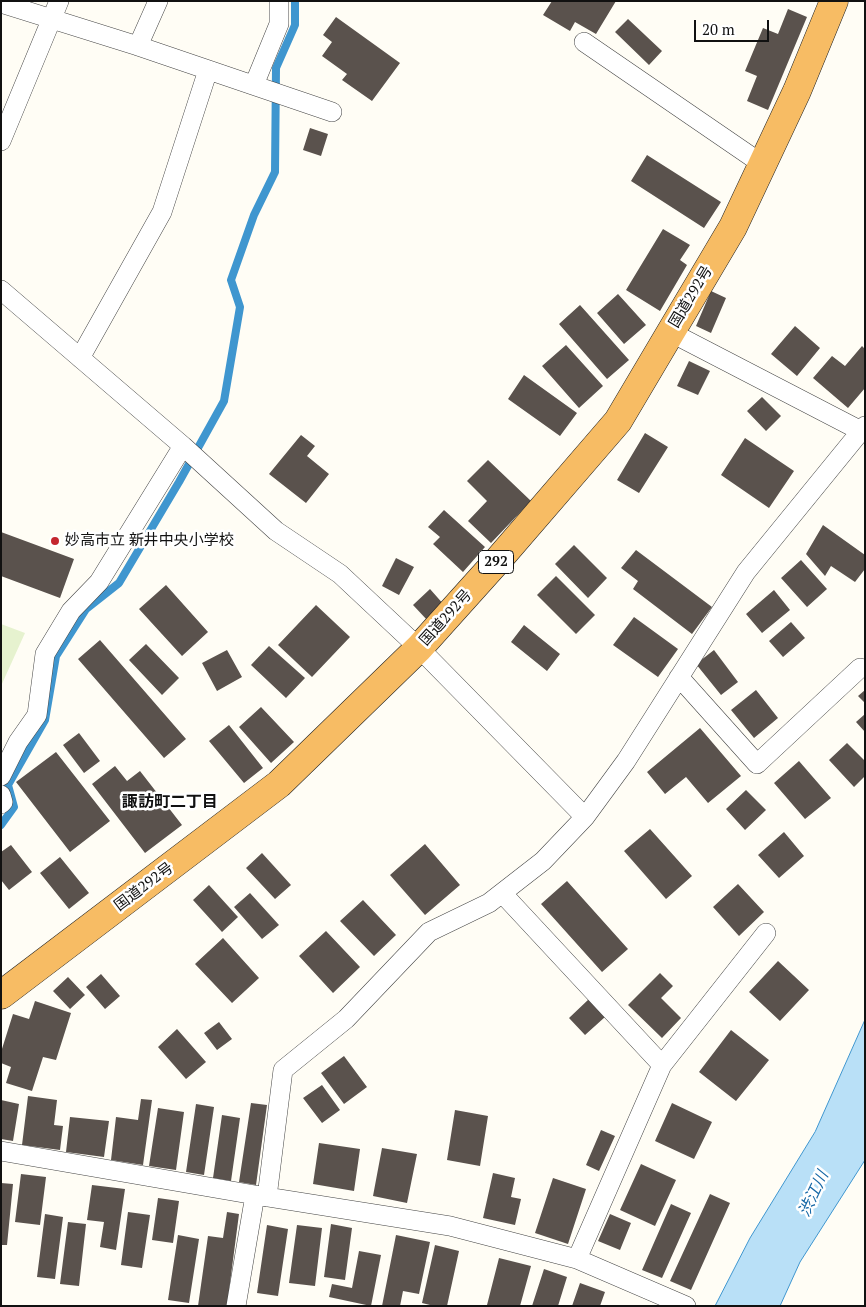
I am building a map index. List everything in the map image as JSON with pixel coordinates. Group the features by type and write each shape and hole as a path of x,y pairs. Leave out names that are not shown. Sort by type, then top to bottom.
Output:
{"highway":[{"name":"国道292号","path":"1,995 279,784 419,648 618,420 733,227 797,91 834,1"}],"street":[{"path":"1,141 60,1"},
{"path":"138,46 158,1"},
{"path":"254,86 279,24 279,1"},
{"path":"1,3 138,46 332,112"},
{"path":"584,42 762,164"},
{"path":"80,358 162,212 208,70"},
{"path":"1,290 183,446 276,532 340,574 419,648 585,817"},
{"path":"236,1306 261,1196 283,1070 346,1019 429,932 489,903 543,861 585,817 626,761 746,572 863,429 670,332"},
{"path":"1,776 18,742 37,715 45,654 71,611 99,582 183,446"},
{"path":"679,677 757,764 860,668"},
{"path":"1,795 3,802 1,804"},
{"path":"502,893 662,1065"},
{"path":"576,1259 662,1065 766,934"},
{"path":"1,1150 261,1196 450,1226 576,1259 686,1306"}],"green space":[{"path":"1,624 25,633 1,686"}],"water":[{"name":"渋江川","path":"865,1020 865,1160 800,1262 780,1306 715,1306 750,1238 815,1132"}],"building":[{"path":"552,1 616,1 596,34 575,22 570,31 543,15"},
{"path":"788,9 807,17 768,110 747,101 757,76 745,71 763,28 778,34"},
{"path":"336,17 400,63 372,101 342,80 347,74 322,56 332,42 323,35"},
{"path":"628,19 662,51 649,65 615,32"},
{"path":"310,128 328,134 321,156 303,150"},
{"path":"647,155 721,202 704,228 631,181"},
{"path":"663,229 690,245 680,260 687,265 660,311 626,290"},
{"path":"711,291 726,298 711,333 696,326"},
{"path":"618,294 646,325 624,344 597,313"},
{"path":"580,305 629,360 607,379 559,324"},
{"path":"795,326 820,348 797,376 771,354"},
{"path":"566,345 603,386 579,408 542,366"},
{"path":"862,346 865,349 865,388 848,408 813,378 832,356 845,366"},
{"path":"689,361 710,371 698,395 677,386"},
{"path":"524,375 577,413 560,436 508,399"},
{"path":"762,397 781,416 766,431 747,411"},
{"path":"645,433 668,447 639,493 617,480"},
{"path":"301,435 315,446 307,456 329,474 306,503 269,474"},
{"path":"745,438 794,471 769,508 721,475"},
{"path":"488,460 531,501 491,543 468,521 487,501 467,481"},
{"path":"444,510 485,547 463,572 433,544 440,537 428,527"},
{"path":"823,525 865,555 865,569 855,582 831,566 825,576 806,554"},
{"path":"1,532 74,559 60,598 1,576"},
{"path":"574,545 607,578 588,598 555,564"},
{"path":"636,550 712,607 692,634 633,589 638,581 621,568"},
{"path":"396,558 414,567 399,595 382,586"},
{"path":"801,560 827,589 807,607 781,578"},
{"path":"556,576 595,615 576,634 537,595"},
{"path":"166,585 208,632 182,656 139,609"},
{"path":"430,589 445,606 428,621 413,605"},
{"path":"774,590 790,610 762,633 746,614"},
{"path":"316,605 350,637 312,677 278,645"},
{"path":"634,617 678,649 658,677 613,645"},
{"path":"791,622 805,638 783,657 769,641"},
{"path":"524,625 560,654 547,671 511,642"},
{"path":"100,640 186,739 164,758 78,659"},
{"path":"146,644 179,678 162,695 129,660"},
{"path":"269,646 305,678 286,698 251,665"},
{"path":"227,650 242,677 217,691 202,663"},
{"path":"714,650 738,682 721,695 696,664"},
{"path":"756,690 778,718 754,738 731,710"},
{"path":"865,690 865,703 858,696"},
{"path":"261,707 294,742 271,763 239,727"},
{"path":"865,714 865,732 856,722"},
{"path":"229,725 263,768 244,783 209,741"},
{"path":"700,728 741,776 708,803 686,777 665,794 647,772"},
{"path":"79,733 100,761 84,773 63,745"},
{"path":"847,743 865,761 865,776 854,787 829,760"},
{"path":"56,752 110,821 70,852 16,782"},
{"path":"799,761 831,798 805,819 774,783"},
{"path":"115,766 127,781 140,771 182,825 145,853 92,784"},
{"path":"746,790 766,810 745,830 726,809"},
{"path":"650,829 692,876 666,899 624,851"},
{"path":"784,832 804,856 779,878 758,855"},
{"path":"425,844 460,885 425,915 390,875"},
{"path":"11,845 32,872 9,890 1,880 1,852"},
{"path":"262,853 291,885 275,899 246,868"},
{"path":"60,857 89,893 69,909 40,873"},
{"path":"567,881 628,949 602,972 541,904"},
{"path":"738,884 764,912 739,936 713,907"},
{"path":"209,885 238,917 222,932 193,900"},
{"path":"250,893 279,925 262,939 234,907"},
{"path":"363,900 396,935 374,956 340,921"},
{"path":"326,931 360,967 333,993 299,956"},
{"path":"223,938 259,978 232,1003 195,964"},
{"path":"778,961 809,990 780,1021 749,992"},
{"path":"660,973 673,986 661,998 681,1018 662,1038 628,1005"},
{"path":"101,974 120,996 105,1009 86,987"},
{"path":"68,977 85,995 70,1009 53,991"},
{"path":"589,999 605,1017 585,1035 569,1018"},
{"path":"35,1001 71,1013 56,1060 43,1057 32,1091 6,1083 11,1067 1,1063 1,1052 13,1014 29,1019"},
{"path":"219,1022 232,1039 217,1050 204,1033"},
{"path":"177,1029 206,1062 186,1079 158,1047"},
{"path":"731,1030 769,1060 736,1101 699,1072"},
{"path":"344,1056 367,1087 344,1104 321,1073"},
{"path":"322,1085 340,1110 322,1123 303,1098"},
{"path":"28,1096 57,1100 54,1125 63,1126 60,1150 22,1145"},
{"path":"141,1099 152,1100 143,1165 111,1160 116,1117 138,1120"},
{"path":"1,1100 19,1104 13,1141 1,1139"},
{"path":"251,1103 267,1105 256,1185 239,1182"},
{"path":"672,1103 712,1122 694,1159 655,1141"},
{"path":"196,1104 214,1107 204,1175 186,1172"},
{"path":"158,1108 184,1112 176,1170 149,1166"},
{"path":"455,1110 488,1116 480,1166 447,1160"},
{"path":"222,1115 240,1118 231,1181 213,1178"},
{"path":"70,1117 109,1121 104,1157 66,1152"},
{"path":"601,1130 615,1136 599,1171 586,1165"},
{"path":"319,1143 360,1149 354,1191 313,1184"},
{"path":"382,1148 417,1154 407,1203 373,1196"},
{"path":"641,1164 676,1180 655,1226 620,1210"},
{"path":"493,1173 515,1178 511,1197 521,1199 515,1225 483,1218"},
{"path":"21,1174 46,1177 40,1225 15,1222"},
{"path":"553,1178 586,1189 568,1244 535,1233"},
{"path":"1,1183 13,1184 7,1245 1,1245"},
{"path":"92,1185 125,1189 116,1250 100,1247 104,1222 87,1220"},
{"path":"710,1194 730,1203 691,1290 670,1281"},
{"path":"158,1198 179,1201 173,1243 152,1240"},
{"path":"671,1204 691,1213 662,1278 642,1270"},
{"path":"128,1212 150,1215 142,1268 121,1265"},
{"path":"227,1212 239,1214 227,1306 198,1306 208,1236 223,1238"},
{"path":"45,1214 63,1217 55,1279 37,1277"},
{"path":"610,1214 631,1223 620,1250 598,1241"},
{"path":"68,1222 86,1224 79,1286 60,1284"},
{"path":"331,1224 352,1228 345,1280 324,1277"},
{"path":"267,1225 288,1229 278,1296 257,1293"},
{"path":"297,1225 322,1228 315,1286 289,1283"},
{"path":"178,1235 199,1239 189,1303 168,1300"},
{"path":"396,1235 430,1242 419,1294 403,1291 400,1306 382,1306"},
{"path":"435,1245 459,1251 447,1306 434,1306 422,1303"},
{"path":"359,1251 381,1255 371,1306 329,1297 332,1284 352,1288"},
{"path":"499,1258 531,1266 520,1306 487,1305"},
{"path":"544,1269 567,1277 558,1306 532,1306"},
{"path":"580,1283 605,1292 600,1306 572,1306"}],"waterway":[{"path":"1,825 14,807 8,785 45,720 56,656 86,609 119,583 224,401 240,307 231,280 254,215 275,172 276,68 295,25 295,1"}],"place":[{"name":"妙高市立 新井中央小学校","path":"55,541"}],"district":[{"name":"諏訪町二丁目","path":"170,802"}]}
